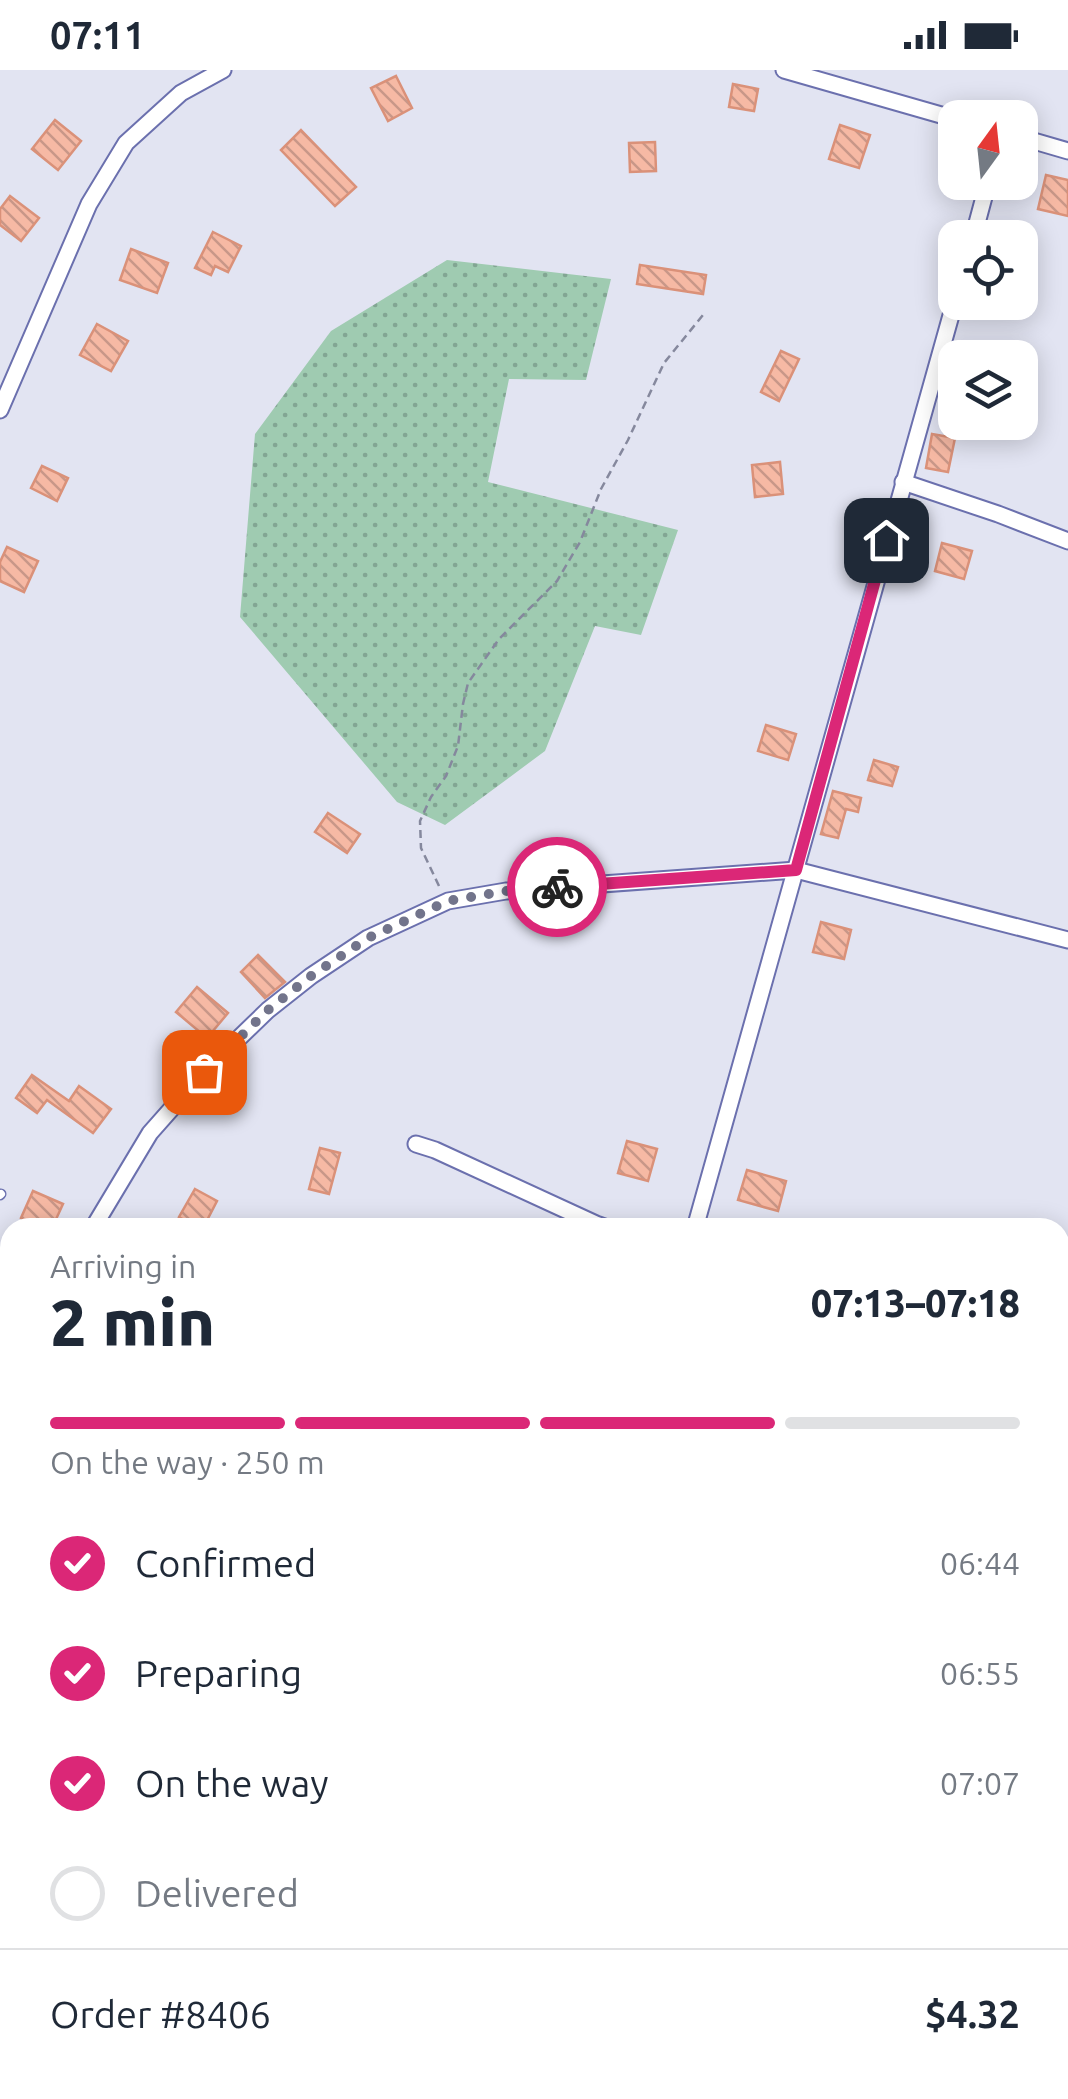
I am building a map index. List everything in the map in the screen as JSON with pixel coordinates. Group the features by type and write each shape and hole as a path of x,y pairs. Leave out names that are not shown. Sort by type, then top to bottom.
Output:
{"street":[{"path":"0,410 89,204 126,143 182,93 224,70"},
{"path":"784,70 938,114"},
{"path":"1038,142 1068,150"},
{"path":"698,1218 950,320"},
{"path":"903,482 1068,541"},
{"path":"99,1218 150,1133 204,1072 268,1010 368,938 448,901 506,891 796,870 1068,940"},
{"path":"416,1144 586,1218"}],"path":[{"path":"448,901 421,848 420,820 446,776 458,746 468,682 499,640 557,581 580,542 601,489 664,363 702,315"}],"green space":[{"path":"447,260 611,279 586,380 509,379 488,482 678,530 641,635 595,626 545,751 445,825 397,802 240,617 255,434 331,331"}],"building":[{"path":"396,76 412,108 388,121 371,88"},
{"path":"733,84 758,89 754,111 729,107"},
{"path":"55,120 81,141 58,170 32,149"},
{"path":"840,125 870,135 859,168 829,159"},
{"path":"301,130 356,187 335,206 281,150"},
{"path":"655,142 656,171 630,172 629,143"},
{"path":"1046,175 1068,180 1068,216 1038,209"},
{"path":"10,196 39,218 21,241 0,225 0,209"},
{"path":"213,232 241,246 228,272 215,266 211,275 195,268"},
{"path":"131,249 168,263 157,293 120,280"},
{"path":"640,265 706,275 703,294 637,284"},
{"path":"97,324 128,341 111,371 80,355"},
{"path":"781,351 799,359 779,401 761,392"},
{"path":"932,434 938,435 938,440 955,440 948,472 926,468"},
{"path":"780,462 783,494 755,497 752,465"},
{"path":"42,466 68,478 57,501 31,488"},
{"path":"942,543 972,551 964,579 935,571"},
{"path":"7,547 38,561 24,592 0,581 0,562"},
{"path":"766,725 796,734 788,760 758,751"},
{"path":"874,760 898,767 892,786 868,780"},
{"path":"833,791 861,798 858,812 846,809 838,838 821,834"},
{"path":"328,813 360,834 347,853 315,832"},
{"path":"821,922 851,930 844,959 813,952"},
{"path":"258,955 285,982 265,998 241,972"},
{"path":"197,987 228,1013 207,1038 176,1012"},
{"path":"32,1075 69,1101 79,1086 111,1109 93,1133 47,1100 37,1113 16,1098"},
{"path":"627,1141 657,1149 648,1181 618,1173"},
{"path":"320,1148 340,1153 329,1194 309,1189"},
{"path":"747,1170 786,1181 778,1211 738,1200"},
{"path":"195,1189 217,1201 208,1218 179,1217"},
{"path":"33,1191 63,1204 57,1218 21,1218"}],"way so far":[{"path":"204,1072 268,1010 368,938 448,901 557,887"}],"route":[{"path":"557,887 796,870 886,540"}]}
